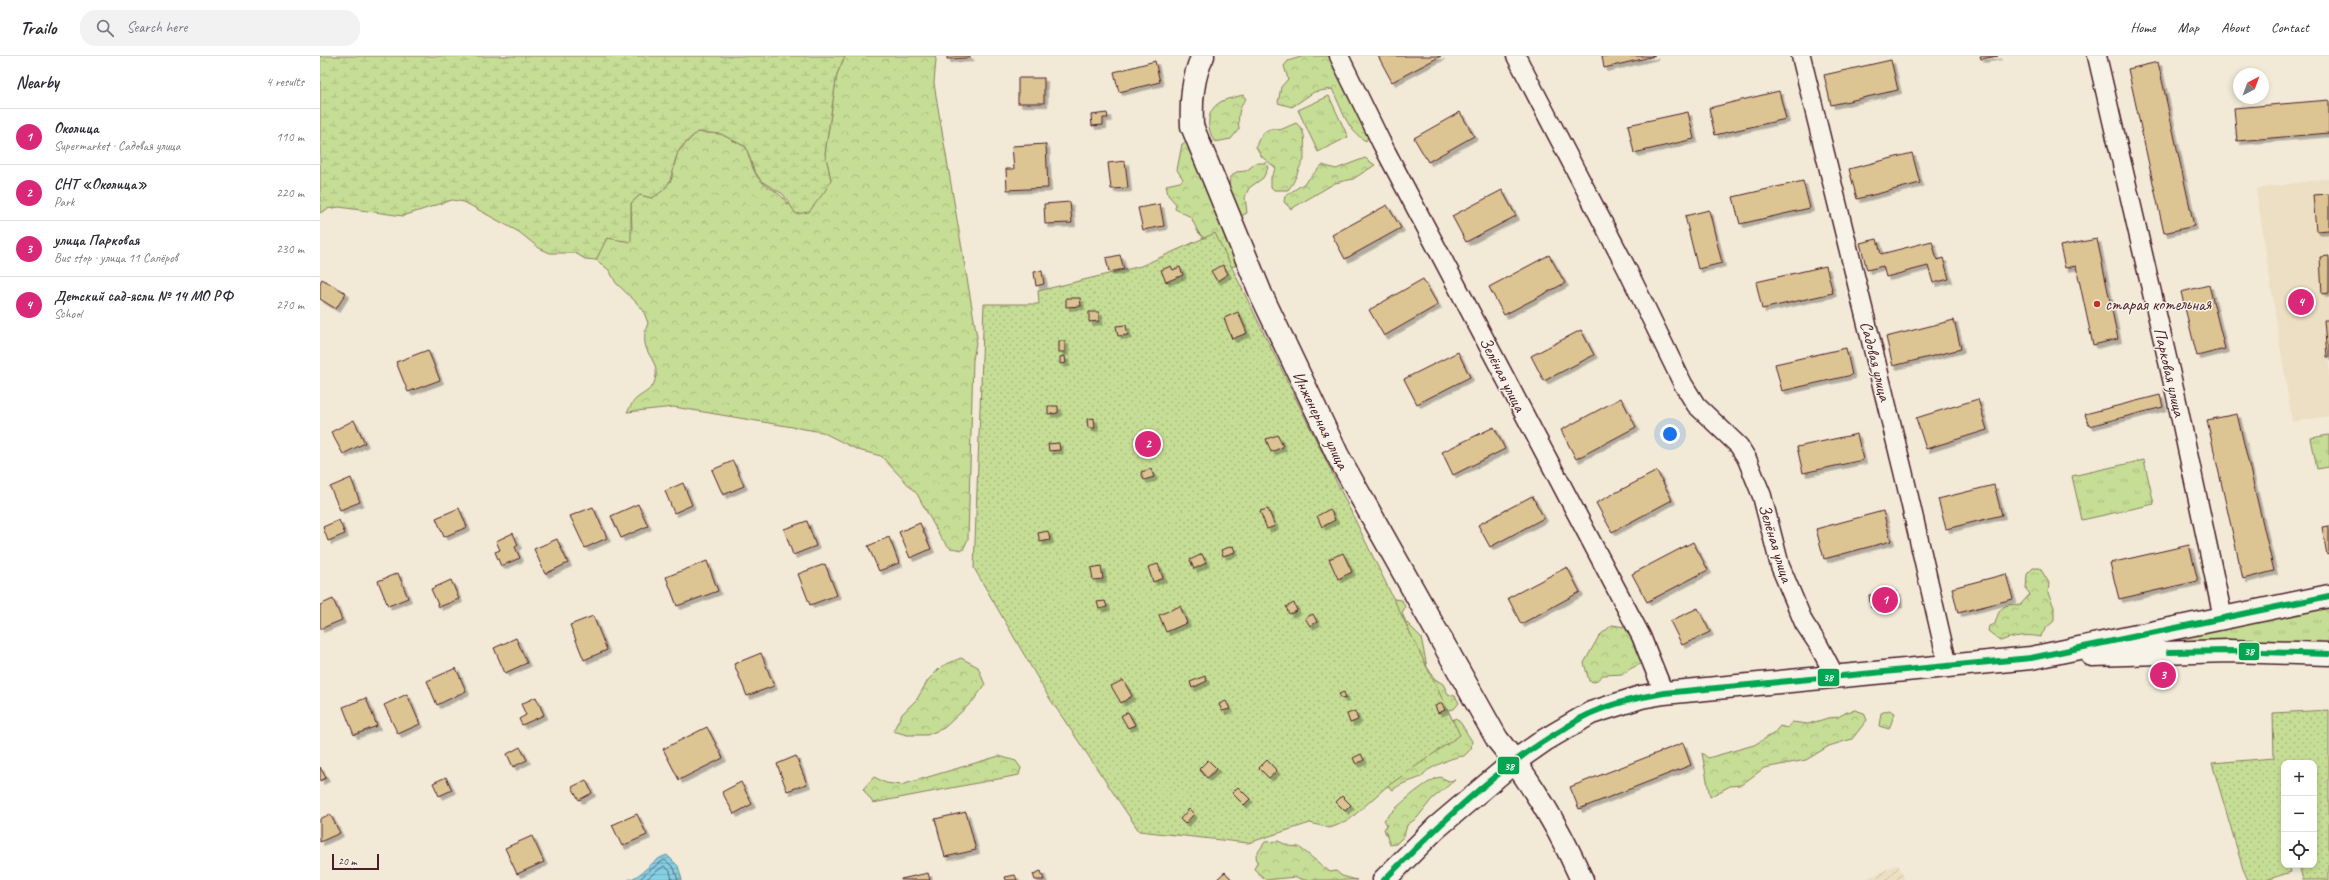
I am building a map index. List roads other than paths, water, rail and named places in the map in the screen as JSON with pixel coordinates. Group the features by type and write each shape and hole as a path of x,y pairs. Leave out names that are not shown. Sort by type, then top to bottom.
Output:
{"main road":[{"name":"Инженерная улица","path":"1203,56 1194,86 1191,105 1192,126 1261,294 1338,456 1497,739 1515,761 1563,837 1582,880"},
{"path":"2031,658 2329,596"},
{"path":"1384,880 1436,828 1515,761 1572,724 1591,714 1641,697 1664,693 1836,678 2031,658 2229,651 2329,654"}],"street":[{"name":"Зелёная улица","path":"1339,56 1381,142 1641,636 1664,693"},
{"name":"Зелёная улица","path":"1516,56 1620,256 1683,384 1696,405 1740,446 1747,459 1762,496 1780,566 1804,623 1818,644 1836,678"},
{"name":"Садовая улица","path":"1801,56 1903,471 1948,666"},
{"name":"Парковая улица","path":"2097,56 2173,384 2223,618"}],"water":[{"path":"667,855 678,866 682,880 628,880 638,875 657,860"}],"place":[{"name":"Детский сад-ясли № 14 МО РФ","path":"2301,302"},
{"name":"старая котельная","path":"2097,304"},
{"name":"СНТ «Околица»","path":"1148,444"},
{"name":"Околица","path":"1885,600"},
{"name":"улица Парковая","path":"2163,675"}]}
